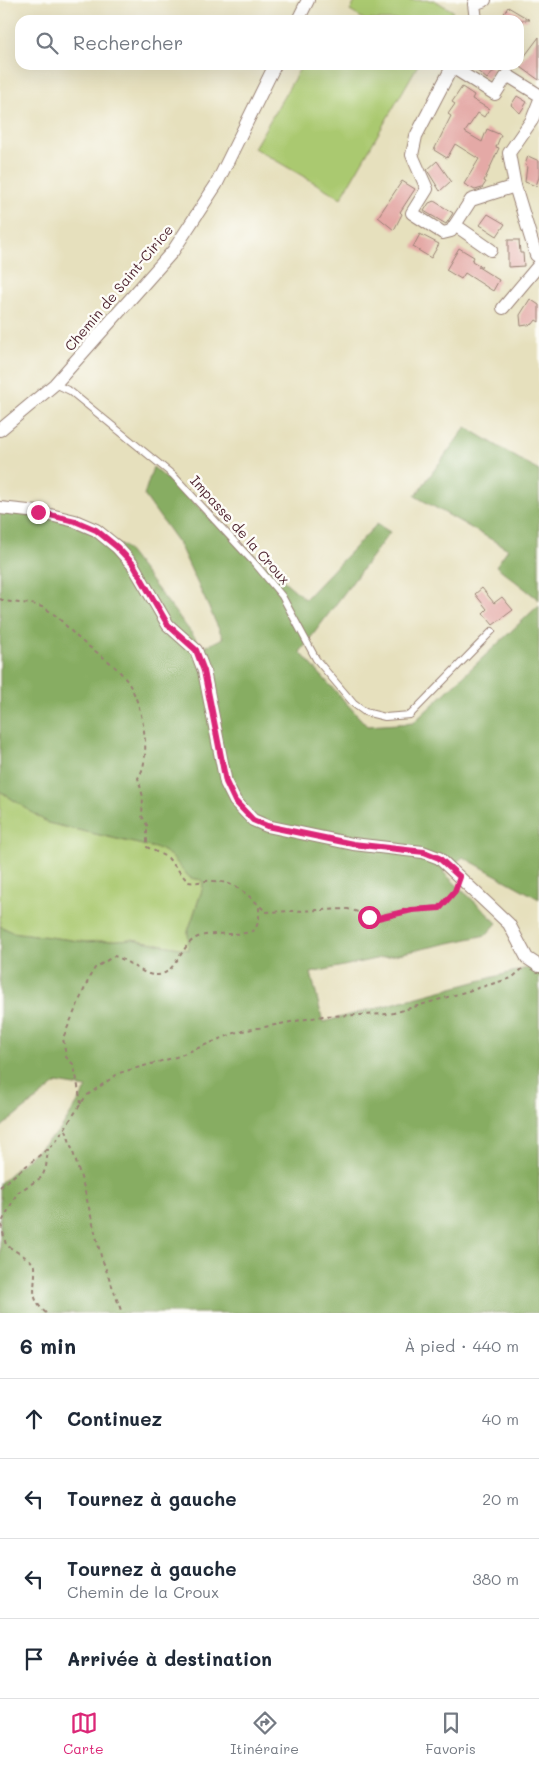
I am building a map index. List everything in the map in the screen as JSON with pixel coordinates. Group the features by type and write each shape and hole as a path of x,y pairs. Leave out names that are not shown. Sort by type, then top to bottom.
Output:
{"street":[{"path":"300,15 308,0"},
{"path":"476,1 476,15"},
{"name":"Chemin de Saint-Cirice","path":"0,430 55,384 173,252 216,185 273,70"},
{"path":"450,70 416,136 412,155 427,189 412,213 443,233 452,231 471,200 515,186"},
{"path":"458,70 495,94 507,75 539,95"},
{"path":"539,102 536,122 509,153 515,186 536,255 539,257"},
{"path":"455,225 491,250"},
{"path":"503,308 539,265"},
{"path":"0,508 38,512 75,521 96,530 117,547 133,564 168,625 196,650 204,671 226,782 235,801 253,820 267,826 353,844 424,852 439,858 509,924 527,958 539,966"}],"lane":[{"name":"Impasse de la Croux","path":"55,384 70,391 173,475 282,596 316,659 354,704 366,712 385,718 410,715 492,631"}],"path":[{"path":"0,599 8,602 34,604 45,608 84,643 104,657 129,683 135,694 145,736 143,771 138,778 143,797 142,816 148,830 147,847 168,858 188,882 214,880 227,884 248,894 266,912 348,909 378,918 412,910 440,908 455,891 460,877"},
{"path":"81,1106 76,1075 72,1064 66,1057 63,1038 95,968 114,956 124,959 150,974 166,972 179,959 189,942 198,936 214,933 244,935 255,930 260,920 259,906"},
{"path":"0,1187 48,1148 66,1130 86,1096 119,1073 176,1057 237,1032 323,1016 390,1014 512,978 520,972 527,958"},
{"path":"66,1130 83,1184 101,1256 122,1313"},
{"path":"46,1313 36,1304 34,1295 36,1266 6,1245 1,1234 1,1224 18,1193 42,1176 46,1168 48,1148"}],"green space":[{"path":"356,0 434,0 453,11 451,15 357,15 350,11"},
{"path":"299,70 415,70 341,198 254,148"},
{"path":"466,427 539,471 539,600 496,566 508,549 415,496"},
{"path":"153,467 305,599 377,524 390,532 300,652 367,726 413,723 539,605 539,899 463,857 443,872 497,923 486,935 311,973 323,1022 539,965 539,1313 0,1313 0,1183 61,1129 87,1088 57,1083 0,1128 0,926 12,932 86,942 132,939 189,950 188,932 203,887 202,880 190,878 171,856 160,849 48,823 0,791 0,511 63,520 125,547 203,648 223,638 179,544 144,495"},
{"path":"0,791 48,823 160,849 171,856 190,878 203,880 203,887 188,931 190,950 132,939 86,942 12,932 0,926"}],"building":[{"path":"508,7 522,15 503,15"},
{"path":"539,37 539,80 524,69 524,57"},
{"path":"476,70 495,70 487,79"},
{"path":"462,87 474,95 472,99 489,109 484,117 478,113 465,132 482,142 487,129 501,135 496,147 499,148 484,181 486,182 482,188 475,190 464,184 479,159 455,144 447,158 434,150 451,116 448,114 455,104 452,102"},
{"path":"517,96 527,102 520,113 511,105"},
{"path":"528,156 539,161 539,177 536,186 525,182 527,166 525,165"},
{"path":"437,161 451,181 440,191 427,170"},
{"path":"402,181 415,189 400,212 402,214 394,230 378,217"},
{"path":"434,201 453,213 446,224 424,211 429,203"},
{"path":"488,214 505,224 497,236 480,225"},
{"path":"420,234 439,244 431,258 413,247"},
{"path":"508,240 519,240 524,266 508,267"},
{"path":"459,248 474,257 472,261 482,267 478,267 499,280 493,291 465,273 461,279 446,270"},
{"path":"530,299 539,305 539,322 536,320 533,324 521,326 520,315"},
{"path":"482,588 494,603 502,597 513,610 493,625 483,613 487,609 475,594"}],"route":[{"path":"38,512 75,521 96,530 117,547 133,564 168,625 196,650 204,671 226,782 235,801 253,820 267,826 353,844 424,852 439,858 460,877 455,891 440,908 412,910 378,918 369,917"}]}
